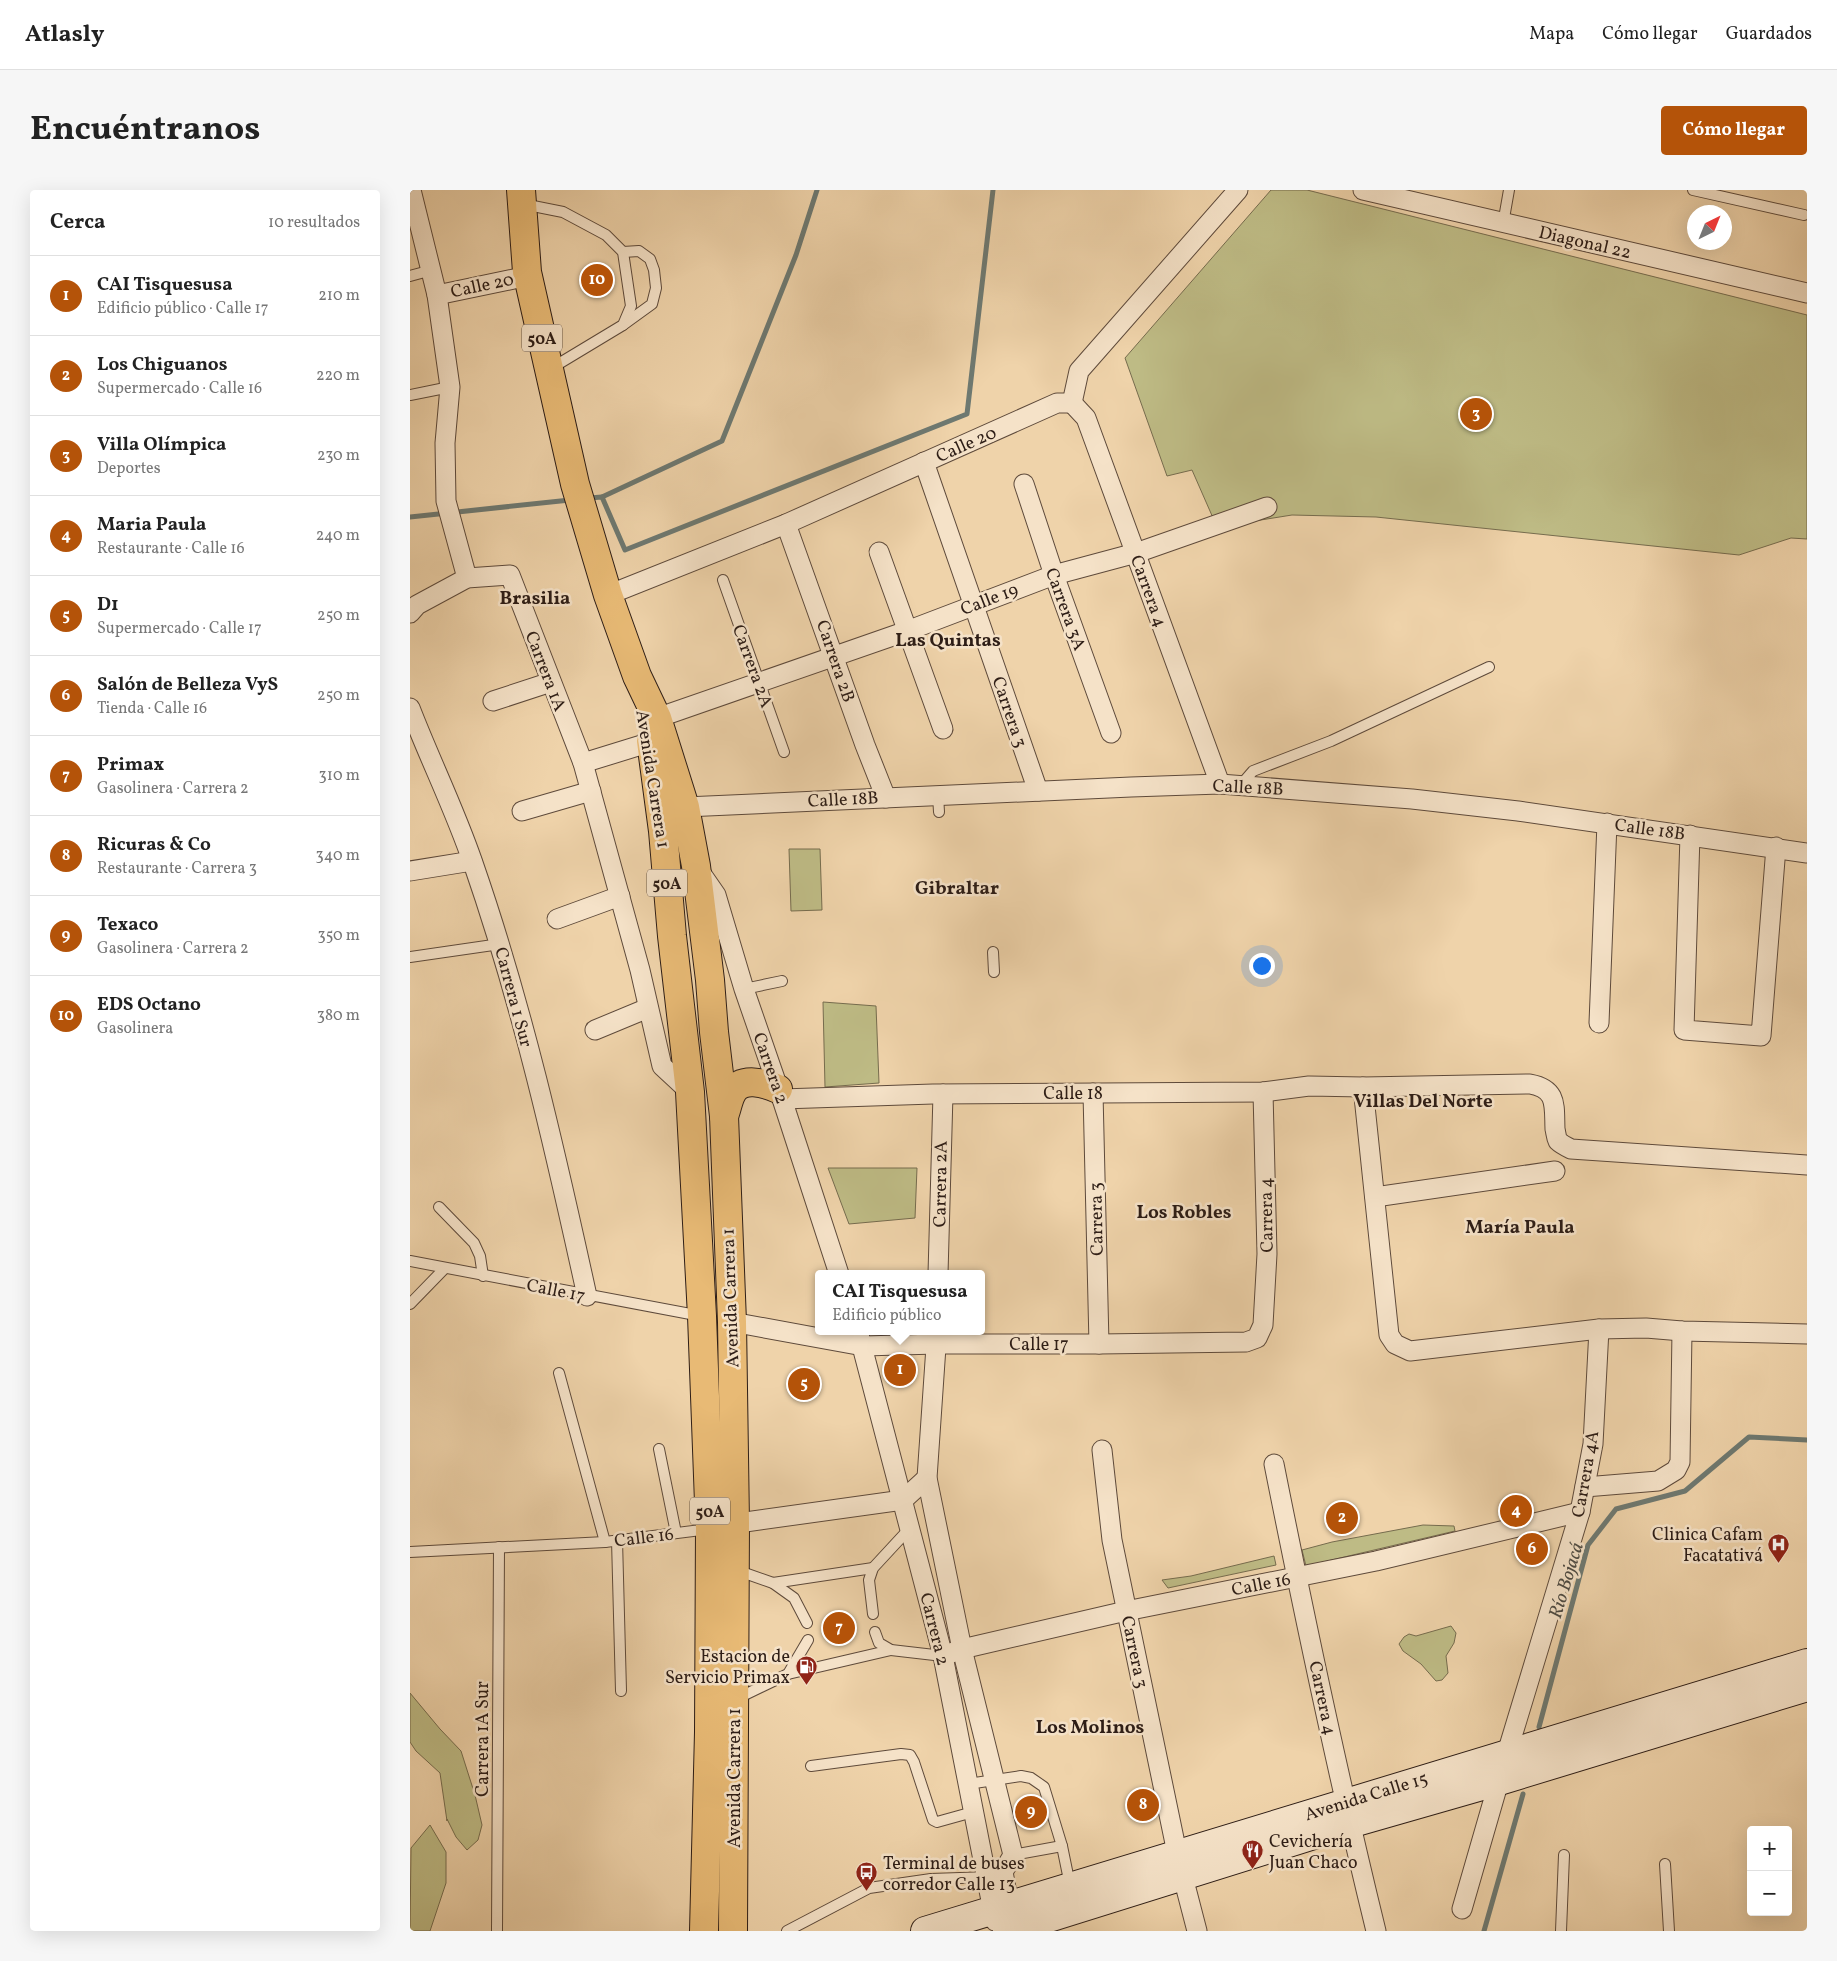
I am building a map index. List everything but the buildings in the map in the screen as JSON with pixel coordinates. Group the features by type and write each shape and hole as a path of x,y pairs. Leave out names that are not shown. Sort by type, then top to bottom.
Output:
{"main road":[{"name":"Avenida Carrera 1","path":"522,197 528,276 575,484 608,595 654,730 685,807 696,866 710,980 724,1116 732,1322 723,1526 709,1732 704,1931"},
{"name":"Avenida Carrera 1","path":"654,730 676,972 690,1092 702,1316 723,1526 735,1570 733,1931"},
{"path":"663,831 696,866"},
{"path":"676,972 684,962 691,961 696,964 701,973 714,1032"},
{"path":"724,1116 733,1092 740,1086 757,1082 780,1094"},
{"name":"Avenida Calle 15","path":"925,1931 1009,1922 1180,1865 1510,1765 1553,1739 1807,1663"},
{"name":"Avenida Calle 15","path":"1510,1765 1545,1767 1807,1687"},
{"name":"Avenida Calle 15","path":"1009,1922 1070,1886 1180,1865"}],"street":[{"path":"410,613 417,605 467,578 446,501 445,444 450,386 437,294 411,190"},
{"path":"1072,403 1079,371 1238,190"},
{"name":"Diagonal 22","path":"1363,190 1503,224 1807,292"},
{"name":"Calle 20","path":"437,294 528,276"},
{"name":"Calle 20","path":"608,595 786,524 1057,403 1072,403"},
{"name":"Carrera 4","path":"1072,403 1086,418 1220,784"},
{"name":"Carrera 3","path":"924,462 1038,791"},
{"name":"Carrera 3A","path":"1024,484 1054,575 1111,733"},
{"name":"Calle 19","path":"583,762 759,682 907,631 1054,575 1136,553 1267,506"},
{"name":"Carrera 2B","path":"786,524 865,745 886,798"},
{"path":"879,552 943,728"},
{"name":"Carrera 1A","path":"467,578 510,575 550,682 583,762 640,970 662,1066 690,1092"},
{"path":"493,701 550,682"},
{"name":"Carrera 1 Sur","path":"410,709 472,861 500,944 551,1134 587,1296"},
{"name":"Calle 18B","path":"685,807 886,798 938,803 1038,791 1220,784 1412,803 1518,811 1807,853"},
{"path":"522,812 591,791"},
{"path":"1599,1023 1607,823"},
{"path":"1690,835 1684,1030 1761,1036 1776,847"},
{"path":"410,871 472,861"},
{"name":"Carrera 2","path":"696,866 716,895 744,989 838,1270"},
{"path":"557,919 620,896"},
{"path":"594,1030 648,1008"},
{"name":"Calle 18","path":"780,1094 1263,1092 1310,1086 1530,1084 1541,1086 1553,1098 1558,1142 1571,1149 1807,1165"},
{"path":"1363,1087 1389,1335 1395,1344 1410,1350 1599,1329 1646,1328 1682,1331 1807,1334"},
{"name":"Carrera 4","path":"1258,1338 1263,1325 1267,1254 1263,1092"},
{"name":"Carrera 3","path":"1092,1093 1099,1344"},
{"name":"Carrera 2A","path":"938,1270 942,1094"},
{"path":"1375,1197 1555,1171"},
{"name":"Calle 17","path":"732,1322 815,1333"},
{"name":"Carrera 4A","path":"1462,1909 1510,1765 1580,1512 1593,1444 1599,1329"},
{"path":"1585,1487 1658,1481 1676,1470 1680,1462 1682,1331"},
{"name":"Calle 17","path":"830,1335 860,1339 937,1338 1099,1344 1246,1342 1258,1338"},
{"path":"903,1500 927,1478 937,1338"},
{"name":"Carrera 2","path":"860,1339 943,1656 973,1812 1009,1922"},
{"name":"Carrera 3","path":"1102,1450 1112,1540 1126,1611 1180,1865 1197,1931"},
{"name":"Carrera 4","path":"1274,1464 1296,1577 1347,1813 1376,1931"},
{"name":"Carrera 2","path":"927,1478 962,1649 996,1780 1013,1855"},
{"name":"Calle 16","path":"723,1526 903,1500"},
{"name":"Calle 16","path":"943,1656 962,1649 1126,1611 1376,1561 1580,1512"},
{"path":"995,1875 1013,1855"}],"lane":[{"path":"1503,224 1509,190"},
{"path":"1693,190 1804,215"},
{"path":"522,197 563,212 606,235 623,252 631,306 623,325"},
{"path":"549,370 623,325 652,304 656,288 654,270 650,259 639,250 623,252"},
{"name":"Calle 20","path":"410,276 432,270"},
{"path":"410,395 450,386"},
{"name":"Carrera 2A","path":"723,580 784,752"},
{"path":"1240,786 1253,772 1331,740 1489,667"},
{"path":"410,957 500,944"},
{"path":"993,952 994,972"},
{"path":"744,989 782,981"},
{"path":"439,1207 474,1243 480,1256 483,1276"},
{"name":"Calle 17","path":"410,1261 587,1296 702,1316"},
{"path":"410,1304 445,1268"},
{"path":"558,1373 605,1542"},
{"path":"659,1449 676,1533"},
{"name":"Calle 16","path":"410,1552 605,1542 723,1526"},
{"path":"873,1614 869,1580 873,1568 910,1528"},
{"path":"617,1540 621,1691"},
{"name":"Carrera 1A Sur","path":"497,1931 499,1547"},
{"path":"773,1583 873,1568"},
{"path":"735,1570 773,1583 794,1598 807,1623"},
{"path":"875,1632 879,1643 891,1650"},
{"path":"788,1674 808,1640"},
{"path":"734,1700 788,1674 891,1650 943,1656"},
{"path":"811,1766 901,1754 910,1755 933,1820 937,1822 973,1812"},
{"path":"968,1784 1021,1776 1031,1778 1044,1787 1062,1846 1070,1886"},
{"path":"1013,1855 1062,1846"},
{"path":"1561,1931 1564,1855"},
{"path":"1665,1864 1669,1931"},
{"path":"788,1931 869,1888 931,1879 995,1875"}],"shaded area":[{"path":"1271,190 1307,190 1807,315 1807,539 1791,538 1739,555 1376,517 1292,515 1217,527 1192,470 1167,476 1125,358"},
{"path":"789,849 820,849 822,910 791,911"},
{"path":"823,1002 876,1006 879,1083 825,1087"},
{"path":"828,1168 917,1168 915,1218 849,1224"},
{"path":"1423,1525 1454,1526 1455,1531 1306,1566 1302,1550 1332,1542"},
{"path":"1274,1556 1276,1565 1168,1588 1162,1580 1191,1576"},
{"path":"1451,1626 1456,1633 1454,1643 1446,1656 1448,1673 1442,1680 1436,1681 1421,1664 1403,1651 1399,1644 1409,1634 1416,1636"},
{"path":"410,1693 461,1751 482,1825 478,1840 467,1850 456,1837 447,1819 447,1821 440,1773 416,1751 410,1742"},
{"path":"430,1825 446,1852 446,1883 430,1931 410,1931 411,1848"}],"waterway":[{"path":"602,497 722,441 796,255 817,190"},
{"path":"589,498 602,497 625,550 967,414 993,190"},
{"path":"410,517 570,500"},
{"name":"Río Bojacá","path":"1539,1727 1588,1545 1616,1509 1685,1491 1749,1437 1807,1440"},
{"name":"Río Bojacá","path":"1484,1931 1523,1794"}],"place":[{"name":"EDS Octano","path":"597,280"},
{"name":"Villa Olímpica","path":"1476,414"},
{"name":"CAI Tisquesusa","path":"900,1370"},
{"name":"D1","path":"804,1384"},
{"name":"Maria Paula","path":"1516,1511"},
{"name":"Los Chiguanos","path":"1342,1518"},
{"name":"Salón de Belleza VyS","path":"1532,1549"},
{"name":"Clinica Cafam Facatativá","path":"1779,1563"},
{"name":"Primax","path":"839,1628"},
{"name":"Estacion de Servicio Primax","path":"806,1685"},
{"name":"Ricuras & Co","path":"1143,1805"},
{"name":"Texaco","path":"1031,1812"},
{"name":"Cevichería Juan Chaco","path":"1253,1870"},
{"name":"Terminal de buses corredor Calle 13","path":"867,1892"}],"district":[{"name":"Brasilia","path":"535,597"},
{"name":"Las Quintas","path":"948,639"},
{"name":"Gibraltar","path":"957,887"},
{"name":"Villas Del Norte","path":"1423,1100"},
{"name":"Los Robles","path":"1184,1211"},
{"name":"María Paula","path":"1520,1226"},
{"name":"Los Molinos","path":"1090,1726"}]}
